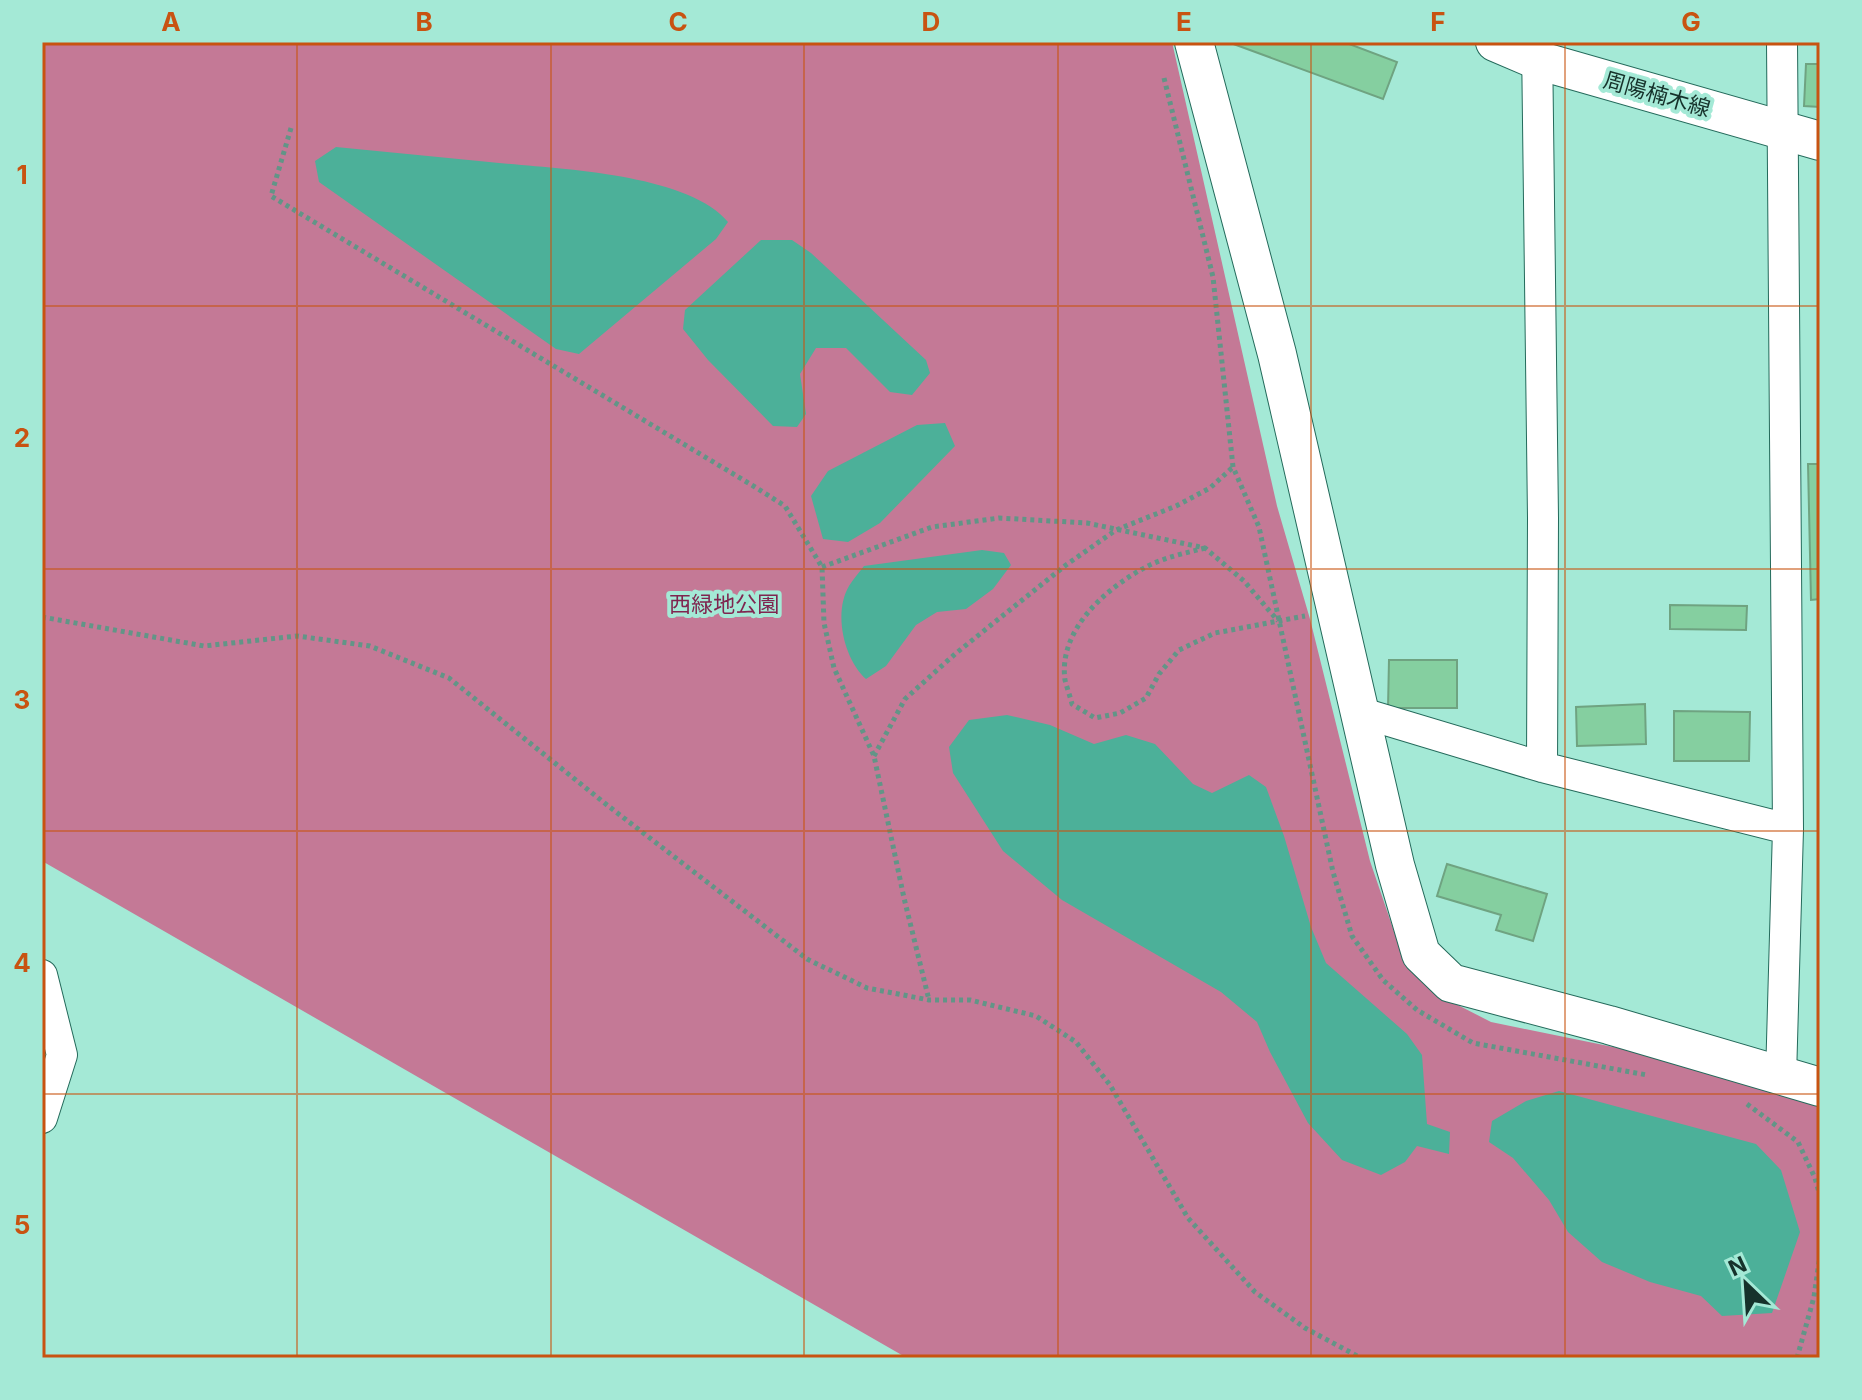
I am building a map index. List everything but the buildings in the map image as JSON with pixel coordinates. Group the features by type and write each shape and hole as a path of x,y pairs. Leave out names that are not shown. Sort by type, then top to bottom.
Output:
{"street":[{"path":"1194,42 1277,354 1406,911 1421,954 1451,983 1609,1025 1820,1087"},
{"name":"周陽楠木線","path":"1495,42 1537,51 1820,141"},
{"path":"1781,1077 1788,829 1782,42"},
{"path":"1537,51 1543,518 1542,767"},
{"path":"1359,712 1542,767 1788,829"},
{"path":"42,975 62,1055 42,1118"}],"path":[{"path":"1163,71 1213,277 1233,467 1259,527 1279,622"},
{"path":"291,128 271,196 785,506 822,567 824,623 834,668 874,756 929,1000"},
{"path":"874,756 905,699 1004,614 1116,530 1210,488 1233,467"},
{"path":"822,567 932,527 999,518 1087,523 1205,548 1244,581 1279,622"},
{"path":"1205,548 1148,566 1115,586 1075,628 1066,659 1065,679 1072,704 1095,718 1120,713 1146,698 1159,674 1179,650 1215,633 1279,622"},
{"path":"42,617 204,646 297,636 370,646 449,678 807,959 867,988 929,1000 970,1000 1036,1016 1076,1042 1110,1085 1188,1218 1255,1292 1305,1328 1361,1358"},
{"path":"1797,1358 1817,1297 1820,1255"}],"green space":[{"name":"西緑地公園","path":"42,42 1172,42 1277,506 1310,619 1370,861 1399,946 1415,973 1448,1000 1491,1022 1628,1050 1820,1103 1820,1358 907,1358 42,861"}],"shaded area":[{"path":"336,147 616,176 682,193 708,205 728,222 716,239 579,354 556,349 319,182 315,161"},
{"path":"761,240 792,240 811,253 926,360 930,373 912,395 890,392 846,348 816,348 800,374 806,414 797,427 773,426 708,360 683,329 685,310"},
{"path":"945,423 955,446 880,523 848,542 823,539 811,496 828,471 917,425"},
{"path":"982,550 1004,553 1011,565 993,589 966,609 937,612 916,625 886,666 866,679 852,660 842,622 844,597 864,566"},
{"path":"1007,715 1050,725 1094,744 1126,735 1155,744 1193,784 1212,793 1249,775 1266,787 1311,927 1326,963 1407,1034 1422,1055 1427,1124 1450,1132 1449,1154 1417,1146 1405,1162 1381,1175 1342,1160 1308,1123 1257,1022 1221,992 1062,900 1003,851 953,773 949,747 969,720"},
{"path":"1559,1091 1756,1144 1781,1170 1800,1232 1772,1313 1722,1316 1701,1296 1650,1282 1602,1262 1568,1232 1549,1200 1513,1158 1489,1142 1492,1121 1526,1101"}]}
